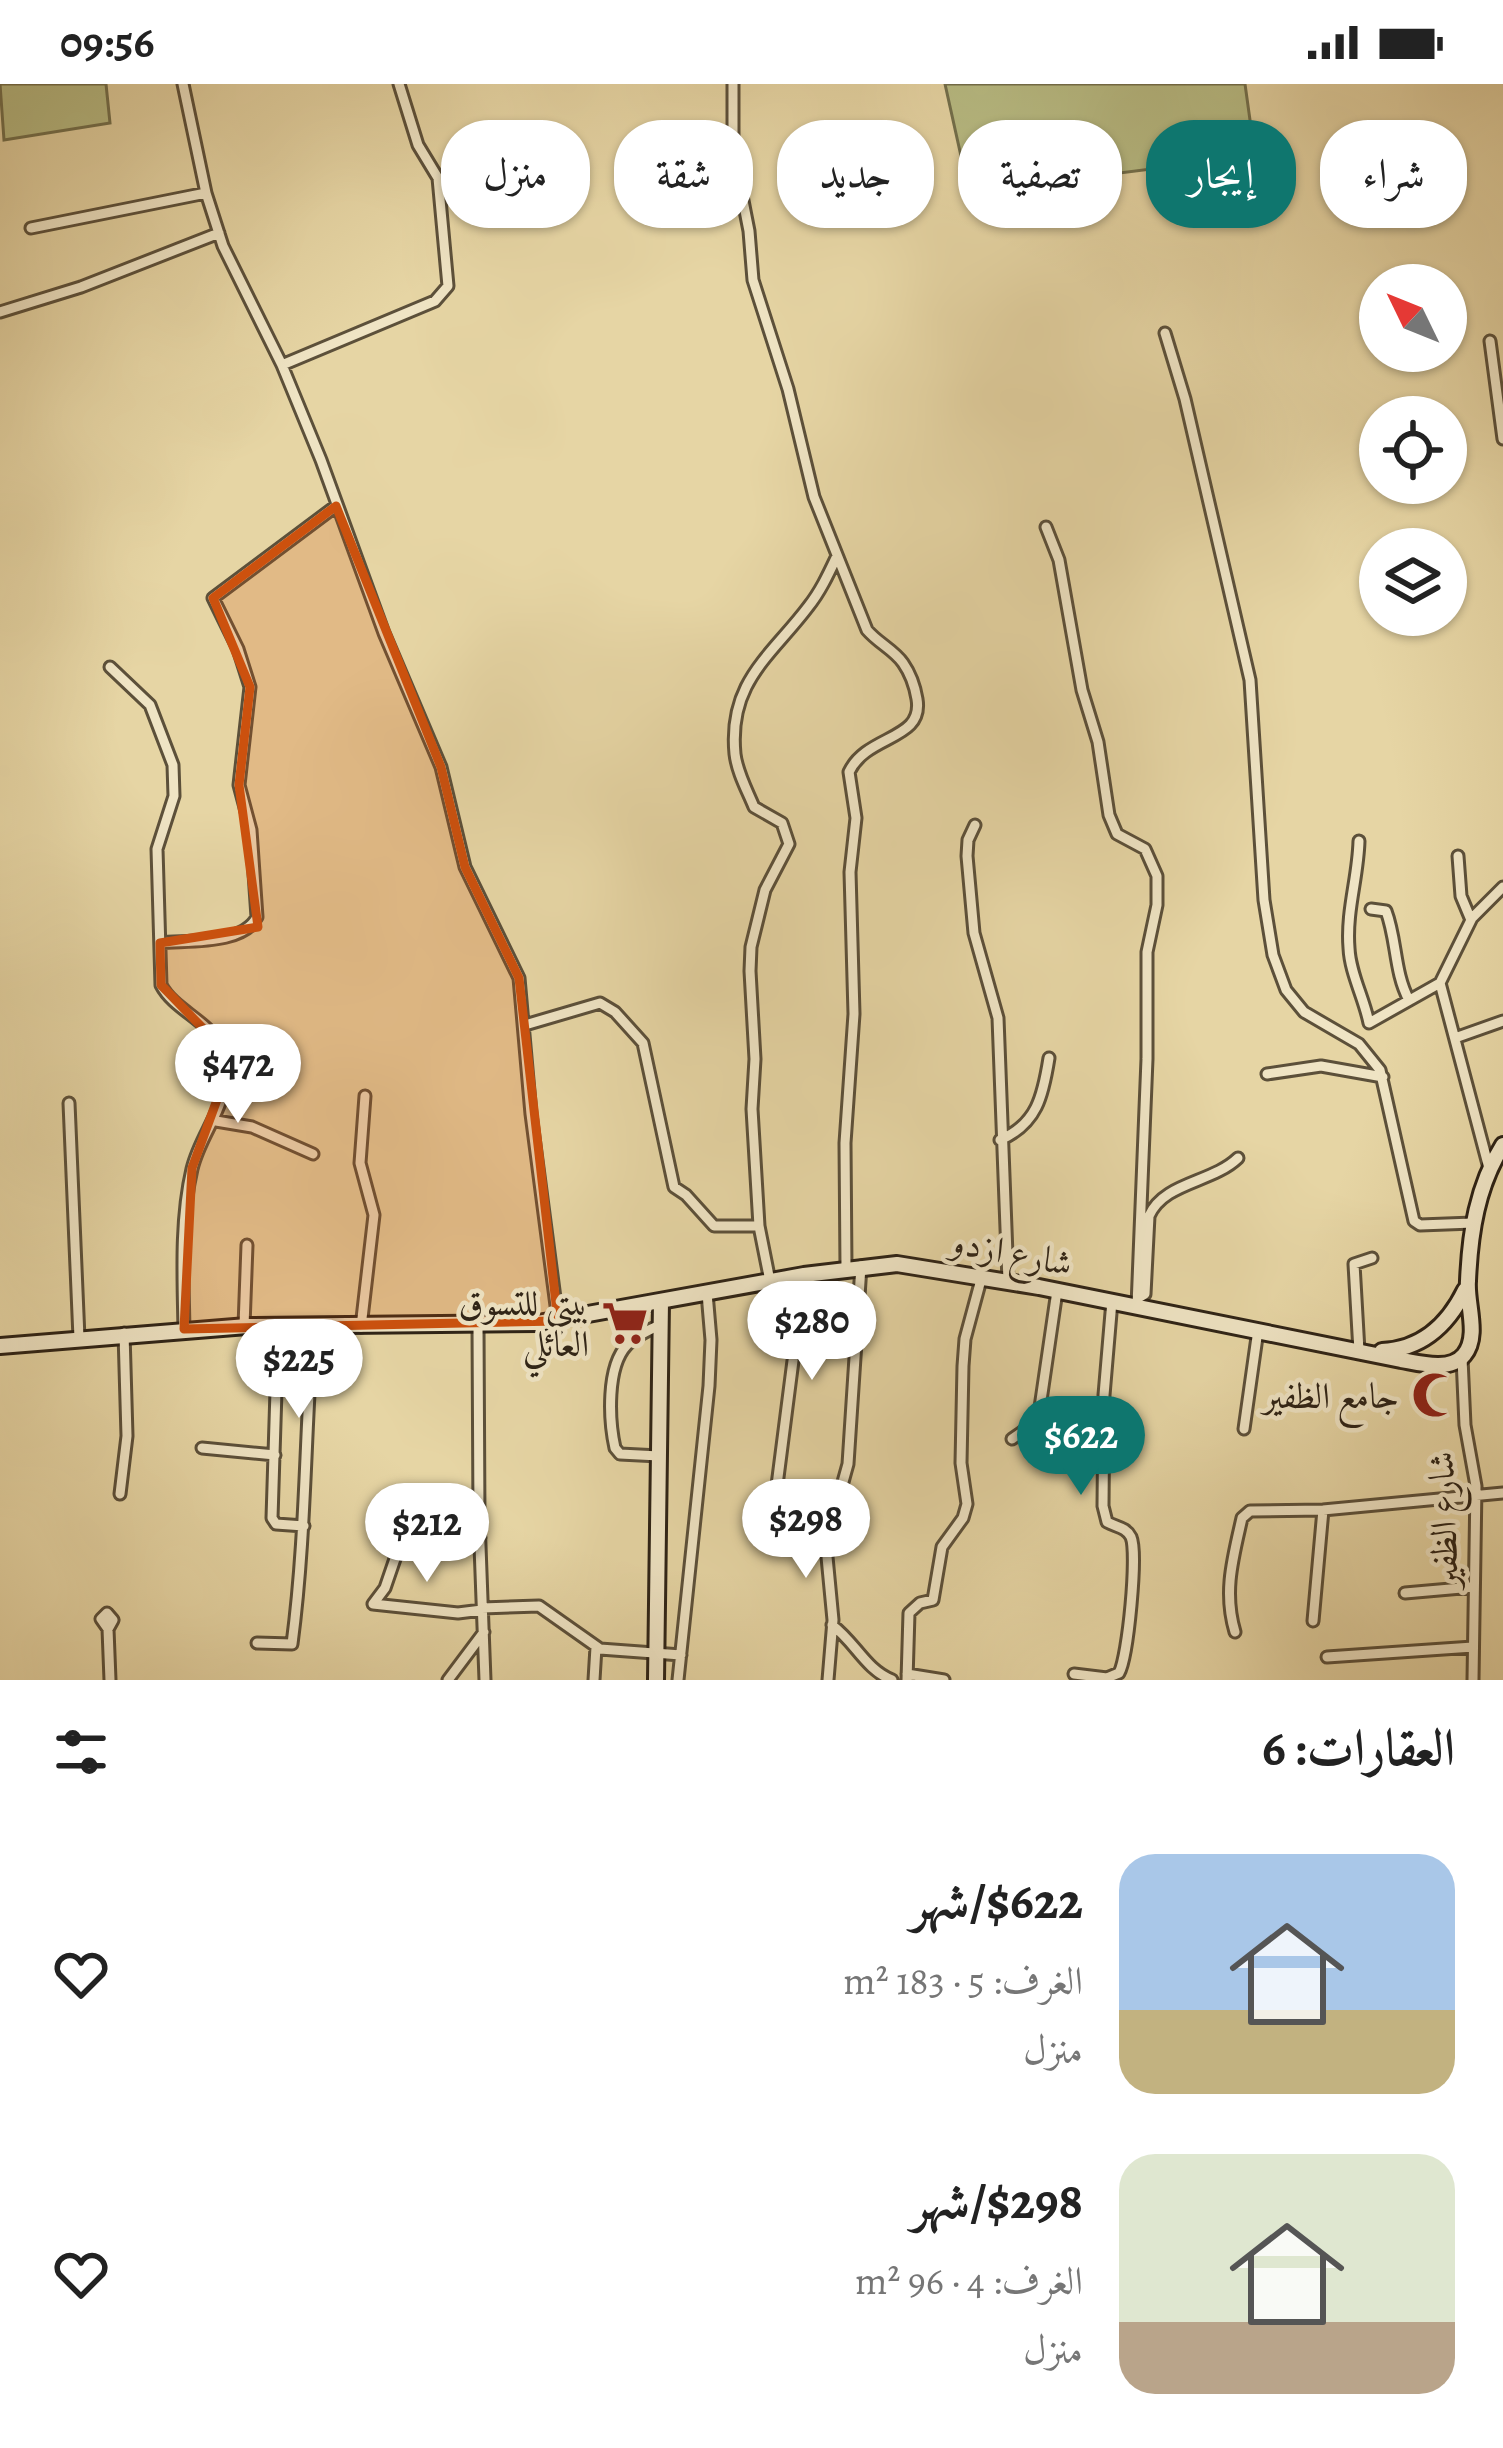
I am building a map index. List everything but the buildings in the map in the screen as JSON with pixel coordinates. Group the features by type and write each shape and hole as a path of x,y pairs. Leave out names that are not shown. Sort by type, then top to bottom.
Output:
{"street":[{"path":"183,84 219,233 282,364 383,633 441,767 465,867 519,978 527,1083 558,1321"},
{"path":"282,364 435,301 448,286 438,178 418,145 399,84"},
{"path":"733,84 731,127 753,280 788,389 814,497 867,630 900,657 918,706 912,726 867,748 849,772 856,818 850,872 854,1014 845,1143 854,1268 848,1464 827,1557 832,1625 828,1680"},
{"path":"31,228 206,194"},
{"path":"0,312 81,287 219,233"},
{"path":"1165,334 1186,399 1250,680 1264,900 1273,956 1295,1004 1313,1021 1359,1044 1383,1077 1414,1221 1420,1225 1473,1223"},
{"path":"1490,341 1503,439"},
{"path":"160,943 237,934 254,925 251,830 238,785 250,687 213,598 336,506"},
{"path":"1046,527 1059,560 1082,690 1098,742 1108,814 1117,834 1145,849 1157,876 1157,905 1147,952 1137,1302"},
{"path":"770,1281 759,1226 752,1109 751,947 765,890 789,844 782,823 754,807 735,758 735,739 746,686 756,666 810,604 836,558"},
{"path":"110,667 150,705 173,765 174,796 158,839 161,985 167,997 220,1046 225,1078 216,1121 192,1168 183,1272 184,1329"},
{"path":"975,825 967,856 974,933 998,1018 1008,1281"},
{"path":"1359,842 1348,943 1370,1023 1440,983 1472,920 1503,887"},
{"path":"1458,856 1462,896 1472,920"},
{"path":"1371,909 1386,911 1396,934 1402,987 1409,1000"},
{"path":"1440,983 1489,1168"},
{"path":"525,1024 590,1005 600,1004 615,1012 643,1042 674,1187 714,1226 759,1226"},
{"path":"1455,1038 1503,1021"},
{"path":"1000,1140 1030,1122 1049,1058"},
{"path":"1267,1073 1321,1066 1383,1077"},
{"path":"361,1327 374,1215 360,1162 365,1096"},
{"path":"69,1103 79,1338"},
{"path":"216,1121 259,1129 313,1154"},
{"path":"1462,1358 1471,1332 1467,1287 1473,1223 1489,1168 1503,1145"},
{"path":"1137,1302 1144,1294 1149,1216 1156,1203 1220,1173 1238,1158"},
{"path":"244,1326 248,1246"},
{"path":"1372,1258 1354,1264 1362,1351 1398,1350 1424,1340 1448,1318 1467,1287"},
{"name":"شارع ازدو","path":"0,1346 244,1326 478,1326 558,1321 804,1275 912,1265 1137,1302 1442,1365 1462,1358"},
{"path":"776,1493 804,1275"},
{"path":"942,1680 907,1677 908,1619 914,1607 932,1600 942,1547 967,1504 961,1463 963,1366 982,1276"},
{"path":"1012,1439 1038,1421 1057,1291"},
{"path":"678,1680 709,1386 707,1293"},
{"path":"656,1680 662,1300"},
{"path":"1074,1674 1107,1679 1119,1673 1125,1661 1134,1555 1130,1534 1107,1522 1103,1507 1104,1395 1112,1301"},
{"path":"659,1456 620,1454 615,1448 612,1405 619,1356 627,1344 662,1324"},
{"path":"478,1326 485,1680"},
{"path":"278,1327 272,1518 276,1524 304,1526"},
{"path":"256,1643 292,1644 304,1526 313,1327"},
{"path":"1244,1429 1258,1330"},
{"path":"119,1493 127,1436 124,1333"},
{"name":"شارع الظفير","path":"1462,1358 1475,1497 1473,1680"},
{"path":"202,1448 275,1455"},
{"path":"1234,1632 1228,1584 1245,1514 1503,1493"},
{"path":"1313,1621 1323,1510"},
{"path":"480,1538 462,1546 405,1548 397,1553 385,1588 373,1604 458,1613 539,1606 596,1647 681,1655"},
{"path":"1406,1593 1473,1587"},
{"path":"832,1625 876,1673 892,1680"},
{"path":"108,1628 110,1680"},
{"path":"448,1680 484,1632"},
{"path":"594,1680 596,1647"},
{"path":"1327,1657 1473,1647"}],"highlighted area":[{"path":"336,506 441,767 465,867 519,978 558,1321 184,1329 192,1168 225,1078 220,1046 161,985 160,943 258,927 239,785 250,687 213,598"}],"green space":[{"path":"0,84 106,84 110,123 4,140"},
{"path":"945,84 1245,84 1250,120 1146,120 1146,170 1122,173 1122,120 958,120 958,142"}],"place":[{"name":"بيتي للتسوق العائلي","path":"625,1323"},
{"name":"جامع الظفير","path":"1435,1395"}]}
